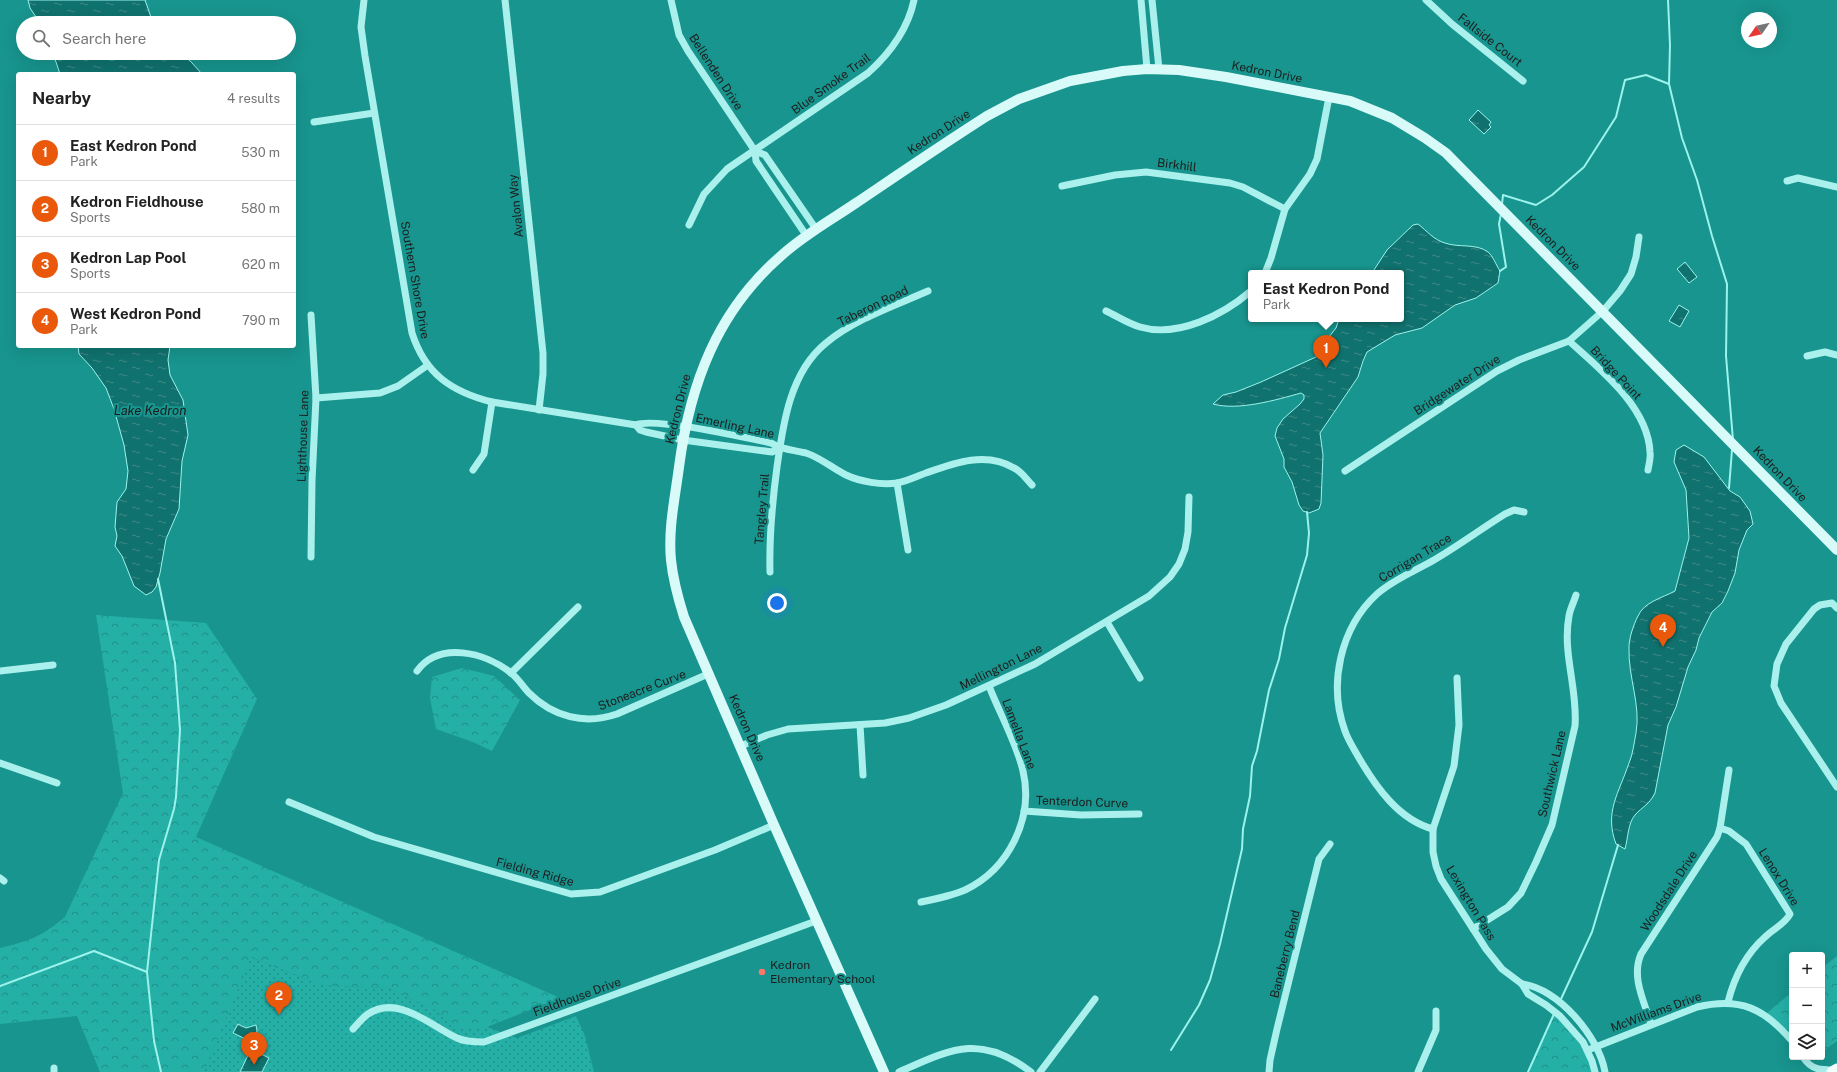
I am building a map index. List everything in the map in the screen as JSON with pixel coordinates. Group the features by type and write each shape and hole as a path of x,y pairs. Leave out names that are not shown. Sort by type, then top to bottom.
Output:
{"street":[{"name":"Southern Shore Drive","path":"364,0 361,27 374,113 412,333 416,347 428,365 447,384 471,397 539,410 636,425 645,423 685,427"},
{"name":"Avalon Way","path":"505,0 543,353 543,374 539,410"},
{"name":"Bellenden Drive","path":"671,0 679,35 688,51 755,151 756,161 806,235"},
{"name":"Blue Smoke Trail","path":"689,225 704,194 727,169 868,73 880,61 904,29 914,0"},
{"path":"1141,0 1147,69"},
{"path":"1152,0 1159,70"},
{"name":"Fallside Court","path":"1426,0 1452,24 1523,81"},
{"name":"Kedron Drive","path":"884,1072 816,921 684,617 674,581 671,561 670,544 673,512 685,427 691,400 703,366 728,317 742,297 783,253 806,235 968,128 1019,99 1070,81 1147,69 1202,73 1350,101 1373,109 1392,118 1446,153 1837,550"},
{"path":"1266,270 1285,209 1313,169 1319,149 1329,97"},
{"path":"314,122 374,113"},
{"name":"Bellenden Drive","path":"755,151 765,155 816,229"},
{"name":"Birkhill","path":"1062,186 1115,174 1146,172 1230,183 1243,187 1285,209"},
{"path":"1787,181 1798,178 1837,187"},
{"name":"Bridgewater Drive","path":"1345,471 1497,371 1519,360 1569,341 1603,312 1620,291 1631,274 1636,257 1639,237"},
{"name":"Taberon Road","path":"780,448 788,406 795,387 808,362 825,343 864,320 928,291"},
{"path":"1106,311 1120,319 1139,326 1157,330 1170,330 1184,327 1216,313 1234,304 1248,293"},
{"name":"Lighthouse Lane","path":"311,315 316,398 312,481 311,557"},
{"name":"Bridge Point","path":"1569,341 1609,379 1640,416 1648,435 1650,449 1648,470"},
{"path":"1807,356 1825,352 1837,355"},
{"path":"316,398 380,393 398,386 428,365"},
{"path":"473,470 484,454 492,402"},
{"name":"Southern Shore Drive","path":"636,425 640,430 646,432 683,440"},
{"name":"Emerling Lane","path":"685,427 771,443 780,448 806,454 825,461 847,475 866,482 897,483 954,463 967,460 980,460 992,461 1015,468 1032,485"},
{"name":"Emerling Lane","path":"683,440 772,452 780,448"},
{"name":"Tangley Trail","path":"770,572 770,526 780,448"},
{"path":"897,483 908,550"},
{"name":"Mellington Lane","path":"741,746 767,735 788,729 885,723 909,718 927,712 1023,671 1149,596 1170,577 1179,564 1185,549 1188,532 1189,497"},
{"name":"Corrigan Trace","path":"1433,829 1419,826 1404,815 1388,800 1361,761 1345,731 1338,704 1338,666 1345,644 1363,610 1385,588 1451,550 1505,514 1514,510 1524,512"},
{"name":"Southwick Lane","path":"1473,929 1508,907 1521,893 1552,825 1575,726 1576,705 1568,649 1567,630 1569,614 1576,595"},
{"path":"1837,608 1832,603 1820,605 1801,623 1780,653 1775,672 1774,686 1781,703 1837,787"},
{"path":"511,673 578,606"},
{"path":"1107,622 1140,678"},
{"name":"Stoneacre Curve","path":"417,671 423,662 431,657 451,652 465,653 480,657 511,673 529,693 551,709 566,716 594,719 606,718 617,714 708,674"},
{"path":"0,670 53,665"},
{"name":"Lexington Pass","path":"1457,678 1459,725 1451,781 1433,829 1433,852 1436,866 1441,880 1486,949 1502,969 1522,984 1528,994 1560,1016 1588,1050 1595,1072"},
{"name":"Lamella Lane","path":"921,902 964,890 987,876 998,866 1020,827 1024,811 1025,782 1019,758 989,686"},
{"path":"860,725 863,775"},
{"path":"0,763 58,783"},
{"name":"Woodsdale Drive","path":"1651,1024 1637,978 1637,964 1641,954 1711,847 1720,828 1730,770"},
{"name":"Fielding Ridge","path":"289,802 374,837 571,894 600,892 714,850 774,825"},
{"name":"Tenterdon Curve","path":"1024,811 1081,815 1139,814"},
{"name":"Lenox Drive","path":"1720,828 1729,831 1746,844 1790,914 1788,919 1765,936 1750,954 1735,980 1728,1002"},
{"name":"Baneberry Bend","path":"1270,1072 1270,1060 1277,1029 1319,859 1330,844"},
{"name":"Fieldhouse Drive","path":"353,1030 368,1014 384,1008 402,1009 427,1020 458,1039 471,1042 484,1042 816,921"},
{"name":"Lexington Pass","path":"1522,984 1532,985 1554,998 1579,1020 1597,1046 1603,1061 1605,1072"},
{"path":"1040,1072 1095,999"},
{"name":"McWilliams Drive","path":"1588,1050 1697,1007 1713,1003 1728,1002 1755,1009 1780,1027 1789,1038"},
{"path":"1418,1072 1436,1030 1436,1011"},
{"path":"899,1072 944,1052 966,1048 986,1049 1000,1053 1031,1072"},
{"path":"1805,1060 1815,1069 1835,1070"},
{"path":"1805,1060 1806,1072"}],"green space":[{"path":"96,615 206,623 257,699 196,837 560,998 487,1027 458,1027 435,1010 388,988 321,985 251,957 204,1072 100,1072 77,1016 0,1024 0,948 19,943 42,934 65,917 123,793"},
{"path":"462,668 494,676 520,700 492,751 473,742 436,729 430,698 432,677"},
{"path":"1837,956 1837,1041 1825,1050 1825,988 1825,966"},
{"path":"250,957 321,985 388,988 435,1010 458,1027 487,1027 517,1038 576,1016 585,1036 594,1072 204,1072"},
{"path":"1789,995 1789,1039 1767,1013"},
{"path":"1554,1011 1583,1042 1593,1072 1527,1072"}],"water":[{"path":"28,0 145,0 151,16 35,16 30,8"},
{"path":"55,60 189,60 200,72 59,72"},
{"path":"1478,110 1491,122 1489,125 1491,127 1484,134 1469,120"},
{"path":"1418,224 1441,242 1483,249 1488,252 1500,271 1498,283 1476,298 1455,305 1422,328 1395,335 1367,352 1358,377 1320,433 1323,455 1321,503 1319,509 1309,513 1303,511 1299,505 1292,482 1284,467 1284,459 1275,436 1277,428 1283,419 1300,404 1304,399 1304,395 1301,393 1257,404 1223,406 1213,404 1223,395 1236,392 1261,382 1316,357 1325,349 1329,337 1336,328 1338,322 1404,322 1404,270 1374,270 1387,250 1413,225"},
{"path":"1685,262 1697,277 1689,283 1677,269"},
{"path":"1679,305 1689,311 1680,327 1669,321"},
{"name":"Lake Kedron","path":"78,348 170,348 168,360 170,375 183,400 188,435 182,461 179,509 166,539 156,587 152,592 146,595 134,586 122,556 115,546 117,536 115,527 117,502 126,489 128,471 124,445 114,409 106,388 92,368 79,354"},
{"path":"1684,445 1704,457 1730,491 1740,497 1750,511 1753,524 1747,530 1739,550 1735,573 1728,591 1722,603 1712,612 1699,638 1696,650 1688,667 1676,707 1668,725 1655,793 1633,818 1625,849 1616,844 1613,833 1612,812 1617,793 1632,756 1636,733 1637,712 1630,670 1630,640 1634,624 1644,607 1675,591 1689,538 1686,490 1674,462 1676,450"},
{"path":"238,1024 246,1028 256,1025 257,1031 252,1042 233,1033"},
{"path":"251,1049 269,1058 262,1072 240,1072"}],"waterway":[{"path":"1668,0 1670,45 1669,84 1682,138 1697,180 1727,284 1726,356 1733,440"},
{"path":"1502,204 1503,195 1536,205 1552,195 1584,167 1616,117 1625,80 1646,75 1669,84"},
{"path":"1500,271 1506,267 1499,224 1501,214"},
{"path":"1729,488 1732,450"},
{"path":"1171,1050 1199,1005 1210,980 1220,944 1242,849 1243,829 1250,796 1252,766 1257,751 1269,690 1279,659 1285,628 1307,555 1309,533 1307,512"},
{"path":"158,579 175,663 180,730 176,797 159,860 147,972 154,1041 161,1072"},
{"path":"1561,999 1592,932 1618,845"},
{"path":"0,986 94,951 147,972"},
{"path":"1528,1072 1554,1014"}],"place":[{"name":"East Kedron Pond","path":"1326,368"},
{"name":"West Kedron Pond","path":"1663,647"},
{"name":"Kedron Elementary School","path":"762,972"},
{"name":"Kedron Fieldhouse","path":"279,1015"},
{"name":"Kedron Lap Pool","path":"254,1065"}]}
